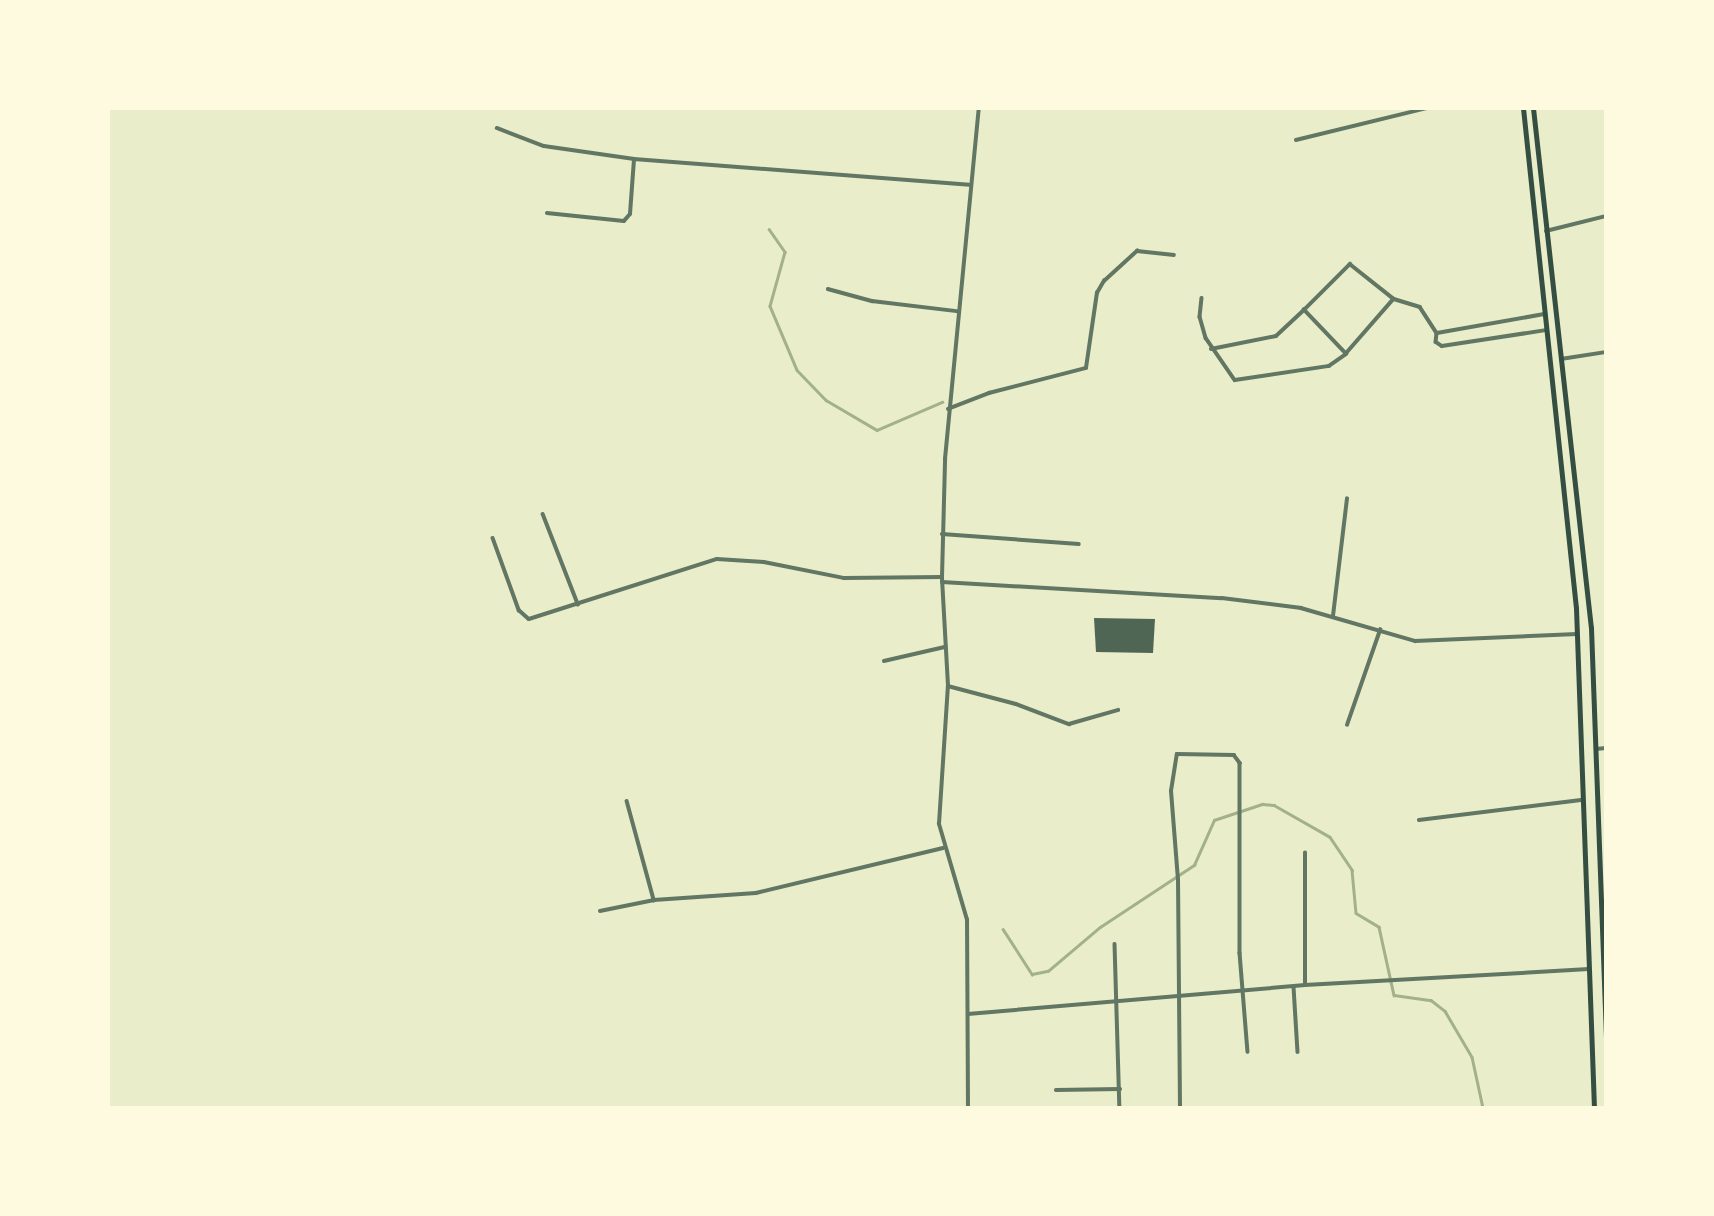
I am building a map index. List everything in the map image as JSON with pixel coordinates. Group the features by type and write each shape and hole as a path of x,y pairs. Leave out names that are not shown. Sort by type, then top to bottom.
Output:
{"main road":[{"path":"1523,108 1577,634 1594,1108"},
{"path":"1533,108 1591,628 1605,1045"}],"street":[{"path":"968,1108 967,920 943,848 940,797 948,686 942,580 948,410 956,311 979,108"},
{"path":"1296,140 1427,108"},
{"path":"498,128 544,146 634,159 969,185"},
{"path":"547,213 624,221 630,214 634,159"},
{"path":"1546,231 1605,216"},
{"path":"948,410 989,393 1086,368 1097,293 1104,281 1137,251 1174,255"},
{"path":"1211,349 1276,336 1348,264 1394,299 1420,307 1437,333 1436,341 1442,346 1547,330"},
{"path":"828,289 872,301 956,311"},
{"path":"1202,298 1201,322 1211,349 1238,381 1329,366 1346,354 1394,299"},
{"path":"1304,310 1346,354"},
{"path":"1437,333 1545,314"},
{"path":"1559,359 1605,352"},
{"path":"1333,616 1347,499"},
{"path":"543,514 578,604"},
{"path":"943,534 1079,544"},
{"path":"493,538 519,610 528,619 724,558 844,578 942,580 1222,598 1333,616 1415,641 1577,634"},
{"path":"1347,726 1380,630"},
{"path":"884,661 945,647"},
{"path":"948,686 1016,704 1069,724 1118,710"},
{"path":"1596,749 1605,748"},
{"path":"1180,1108 1179,997 1171,786 1177,754 1234,755 1240,763 1242,991 1248,1052"},
{"path":"1419,820 1583,800"},
{"path":"627,801 654,900"},
{"path":"600,911 654,900 756,893 943,848"},
{"path":"1305,853 1305,985"},
{"path":"1115,944 1120,1108"},
{"path":"968,1014 1305,985 1589,969"},
{"path":"1294,987 1298,1052"},
{"path":"1056,1090 1120,1089"}],"building":[{"path":"1094,618 1155,619 1153,653 1096,652"}],"waterway":[{"path":"769,229 785,252 770,306 797,370 826,400 877,430 942,402"},
{"path":"1003,929 1032,974 1048,971 1100,927 1194,865 1214,820 1262,804 1274,805 1330,837 1352,870 1356,913 1379,927 1394,995 1431,1000 1445,1011 1472,1057 1483,1108"}]}
